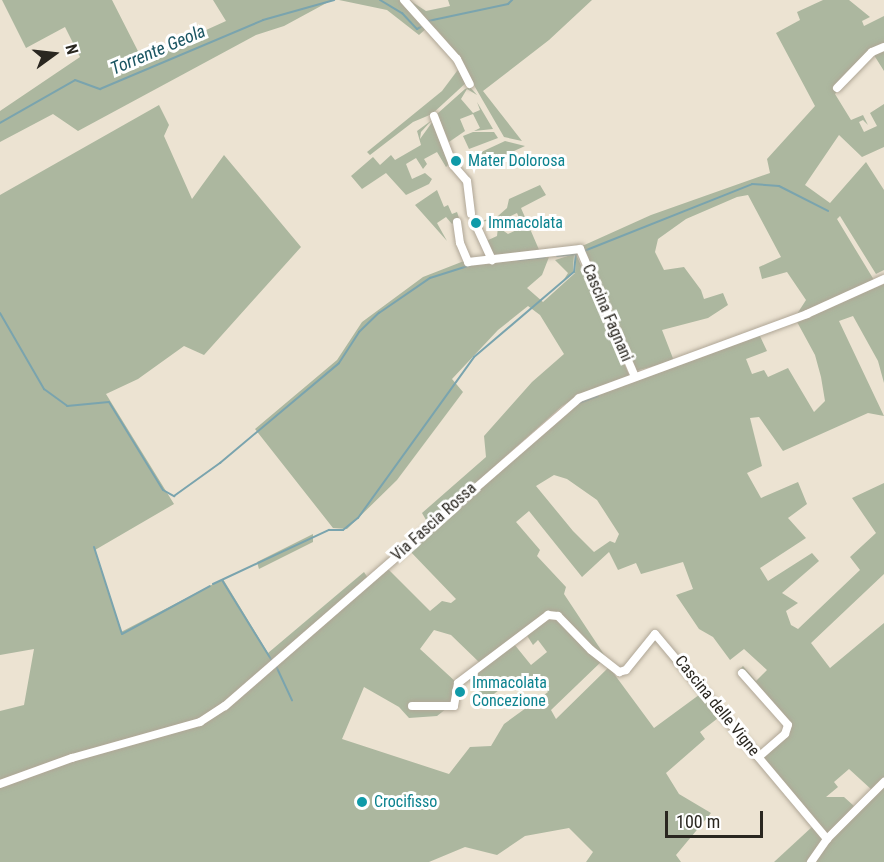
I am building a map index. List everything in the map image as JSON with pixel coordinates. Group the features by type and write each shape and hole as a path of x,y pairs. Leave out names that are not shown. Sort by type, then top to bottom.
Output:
{"street":[{"path":"404,0 458,59 470,84"},
{"path":"837,88 872,52 884,47"},
{"path":"434,116 453,165 467,181 471,214"},
{"path":"457,222 460,243 468,262 492,260 475,224"},
{"name":"Cascina Fagnani","path":"492,260 580,249 635,377"},
{"name":"Via Fascia Rossa","path":"0,784 72,758 200,722 297,643 563,407 635,377 796,318 884,279"},
{"name":"Cascina delle Vigne","path":"412,706 454,706 458,683 552,614 601,657 623,672 655,634 827,839"},
{"path":"742,673 788,725 785,734 759,757"},
{"path":"811,862 827,839 884,782"}],"green space":[{"path":"2,0 112,0 142,59 226,21 213,0 332,0 284,26 256,35 78,131 53,114 0,142 0,111 80,57 65,27 26,48"},
{"path":"339,0 409,0 426,11 450,6 448,0 592,0 549,40 483,91 522,141 504,137 453,49 436,29 428,27 419,35 387,10"},
{"path":"823,0 849,0 870,17 862,21 864,26 884,16 884,71 872,52 835,94 851,120 863,115 868,125 863,120 859,122 864,132 877,126 870,113 884,104 884,147 862,157 839,135 805,185 830,203 866,162 884,190 884,270 876,274 840,216 837,219 874,280 797,314 806,300 787,272 762,279 759,267 781,257 748,195 737,197 686,219 658,239 655,252 664,270 684,267 701,290 704,299 723,293 728,305 708,318 662,330 674,361 635,371 580,247 651,215 770,173 767,159 815,106 776,33 800,20 797,12"},
{"path":"460,67 468,81 432,114 413,122 370,155 367,152 442,91"},
{"path":"470,87 477,95 467,89 461,99 473,113 480,110 477,102 493,129 474,131 480,128 473,114 460,119 465,131 449,142 437,114 465,89"},
{"path":"159,105 169,125 164,136 192,199 224,155 301,247 204,355 184,346 138,379 106,394 174,504 95,550 121,632 223,579 268,653 364,572 368,578 272,660 386,567 430,611 442,601 451,603 456,599 408,549 580,400 759,334 767,351 746,359 752,374 764,370 768,377 788,368 814,412 825,401 821,377 815,355 796,320 884,284 884,383 878,361 853,316 839,321 884,416 868,413 783,451 759,417 750,418 762,466 747,473 761,498 798,482 807,504 788,518 806,538 760,568 768,581 812,553 819,561 782,593 798,603 786,611 791,625 798,629 860,570 850,557 876,533 852,498 884,483 884,574 811,643 830,668 884,623 884,777 872,790 849,769 834,782 838,787 826,797 844,797 854,806 827,835 762,757 786,728 738,671 743,666 756,681 767,670 744,649 730,660 713,637 699,629 676,595 693,589 683,562 641,574 636,563 618,570 609,552 582,577 529,511 516,522 540,550 537,556 566,587 564,594 609,662 552,611 481,664 451,635 434,630 420,649 457,683 456,701 437,716 409,718 399,707 364,687 342,739 449,774 470,747 491,746 504,724 548,692 537,677 526,687 515,678 486,700 467,677 514,644 531,665 547,652 538,640 533,645 526,634 554,616 603,660 551,710 556,719 609,667 654,728 703,692 722,715 700,732 705,739 666,773 679,794 711,813 676,855 681,862 586,862 593,852 569,828 525,836 497,855 465,847 429,862 0,862 0,711 24,705 34,649 0,655 0,195","holes":["554,475 567,479 597,500 619,534 615,543 610,541 594,552 573,531 536,486"]},
{"path":"432,120 421,132 420,139 433,121 449,164 446,167 437,152 424,159 427,164 423,169 416,158 406,164 412,179 425,173 432,179 429,184 406,195 386,173 362,189 351,176 373,157 380,165 391,155 395,160 421,145 417,131"},
{"path":"473,132 494,132 498,138 469,149 463,136"},
{"path":"505,141 525,146 477,168 473,158 477,154"},
{"path":"540,185 546,195 521,208 540,252 495,258 484,242 497,236 498,227 508,234 523,227 517,213 494,224 492,220 475,223 498,216 507,208 509,199"},
{"path":"437,190 444,207 448,205 452,214 457,212 459,218 452,224 446,217 437,223 447,241 415,205"},
{"path":"574,254 573,272 563,281 568,273 555,260"},
{"path":"576,254 630,377 579,396 562,406 429,525 422,513 486,457 484,436 532,382 564,354 540,315 528,306 498,330 452,379 463,392 397,480 347,529 333,528 255,429 337,360 362,322 423,277 464,261 465,265 549,257 542,275 527,288 543,302 575,273"},
{"path":"313,534 313,542 259,569 257,562"},
{"path":"884,784 884,862 816,862 828,840"},
{"path":"813,826 823,839 808,862 774,862"}],"waterway":[{"name":"Torrente Geola","path":"0,123 75,80 100,89 263,20 334,0"},
{"name":"Torrente Geola","path":"380,0 402,13 417,29 421,27"},
{"name":"Torrente Geola","path":"428,21 508,4 512,0"},
{"path":"584,251 752,184 779,186 828,211"},
{"path":"213,584 329,530 343,530 358,518 474,357 574,272 576,254 557,256"},
{"path":"518,260 545,257"},
{"path":"0,313 44,389 67,406 109,402 163,490 174,496 220,463 339,363 359,332 379,313 430,278 471,265"},
{"path":"579,403 598,396"},
{"path":"94,547 122,634 210,586"},
{"path":"222,580 272,661"},
{"path":"276,666 292,701"}],"place":[{"name":"Mater Dolorosa","path":"456,161"},
{"name":"Immacolata","path":"476,223"},
{"name":"Immacolata Concezione","path":"460,692"},
{"name":"Crocifisso","path":"362,802"}]}
